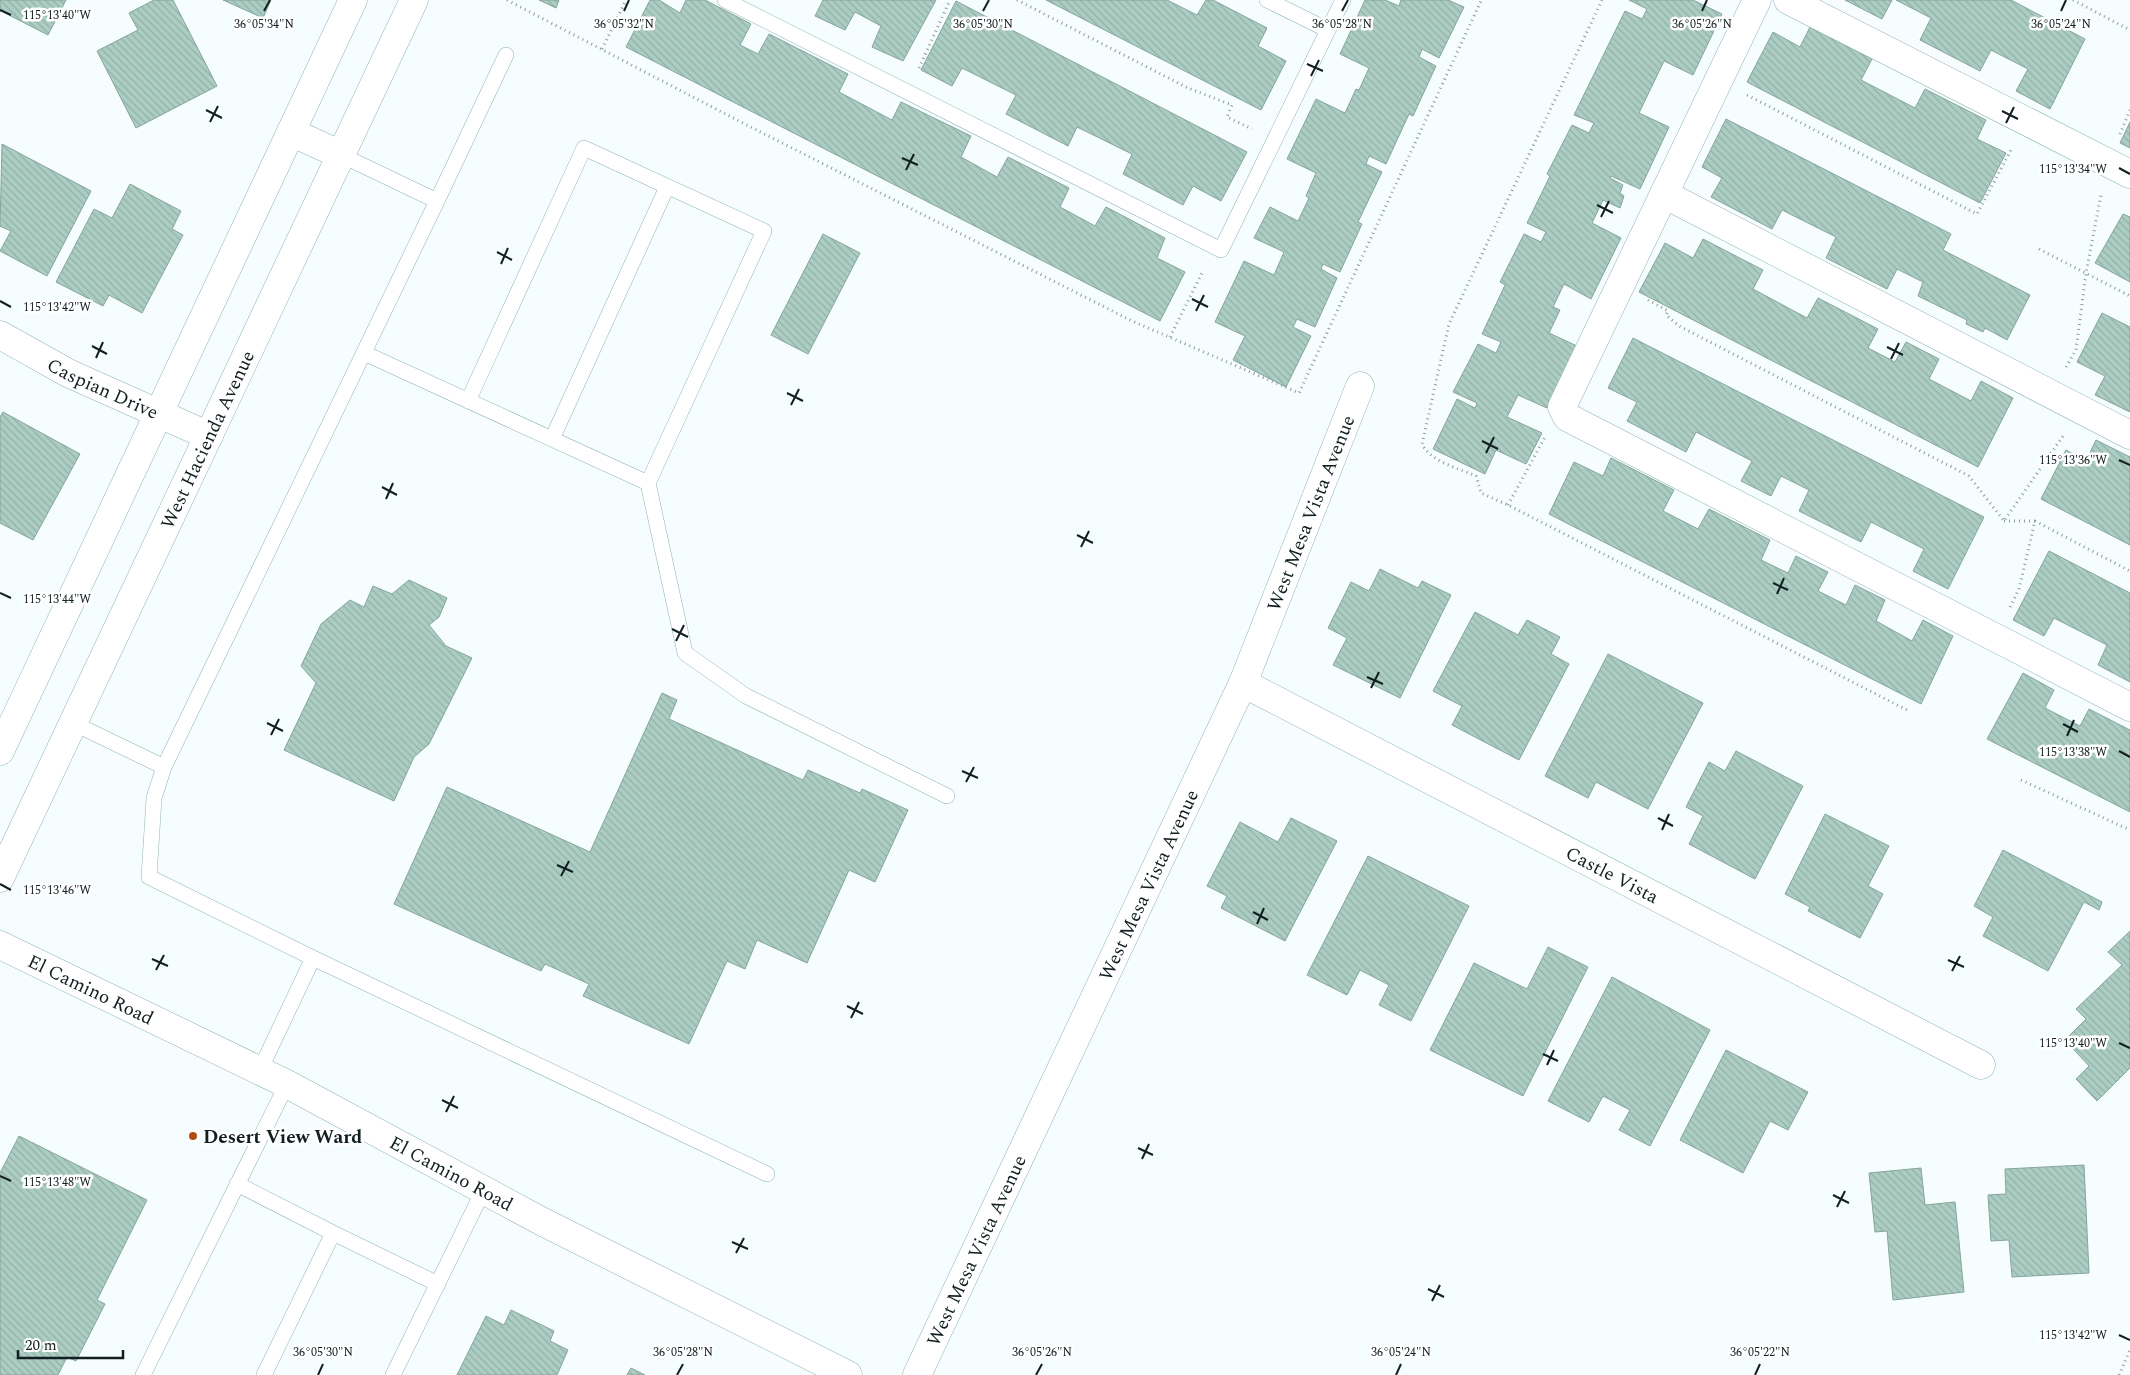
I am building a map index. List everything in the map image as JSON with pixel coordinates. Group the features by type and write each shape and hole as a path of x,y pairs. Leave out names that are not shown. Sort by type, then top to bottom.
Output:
{"street":[{"path":"0,752 353,0"},
{"name":"West Hacienda Avenue","path":"0,878 414,0"},
{"path":"1757,0 1562,407 1567,417 2130,707"},
{"path":"1788,0 2130,174"},
{"path":"291,132 341,155"},
{"path":"1664,194 2130,435"},
{"name":"Caspian Drive","path":"0,334 68,372 209,436"},
{"name":"West Mesa Vista Avenue","path":"917,1375 1243,683 1360,386"},
{"name":"Castle Vista","path":"1243,683 1981,1065"},
{"name":"El Camino Road","path":"0,945 260,1070 541,1220 848,1375"}],"lane":[{"path":"725,0 1221,250 1343,0"},
{"path":"1267,0 1328,30"},
{"path":"506,55 164,767 154,798 149,877 313,958 767,1174"},
{"path":"468,401 584,148 764,231 648,483 685,653 746,696 947,796"},
{"path":"341,155 437,201"},
{"path":"552,439 667,187"},
{"path":"364,353 648,483"},
{"path":"73,723 164,767"},
{"path":"260,1070 313,958"},
{"path":"143,1375 287,1084"},
{"path":"237,1184 333,1234 438,1284"},
{"path":"393,1375 484,1190"},
{"path":"264,1375 333,1234"}],"path":[{"path":"602,49 626,0"},
{"path":"929,102 918,67 950,0"},
{"path":"1016,0 1188,88 1232,105 1227,118 1275,139"},
{"path":"2073,0 2130,30"},
{"path":"1711,96 1737,90 1977,214 2027,122"},
{"path":"1170,338 1215,247"},
{"path":"2039,249 2130,296"},
{"path":"1508,505 1562,407"},
{"path":"2004,521 2035,521 2130,570"},
{"path":"1995,636 2019,589 2035,521"},
{"path":"2021,780 2130,830"},
{"path":"2119,1375 2130,1350"}],"building":[{"path":"0,0 66,0 48,35 0,12"},
{"path":"154,0 173,0 217,86 136,128 97,51 138,30 129,13"},
{"path":"223,0 271,0 263,18"},
{"path":"539,0 559,0 556,8"},
{"path":"650,0 659,0 680,13 686,0 705,0 751,24 740,45 758,54 769,34 848,74 839,92 892,120 901,102 971,136 961,157 997,177 1008,157 1069,188 1060,207 1095,226 1106,207 1165,238 1157,258 1185,272 1160,321 626,47"},
{"path":"823,0 936,0 903,61 872,47 881,26 855,12 845,30 815,16"},
{"path":"1046,0 1167,0 1197,15 1206,0 1213,0 1267,28 1258,46 1286,61 1261,110"},
{"path":"1365,0 1385,0 1399,6 1401,0 1448,0 1464,7 1439,58 1422,49 1419,57 1436,66 1413,116 1409,114 1386,164 1369,156 1366,164 1382,172 1358,222 1362,224 1340,272 1323,264 1321,269 1337,278 1315,327 1297,319 1293,327 1311,336 1286,387 1233,360 1245,336 1215,322 1244,261 1274,275 1284,252 1254,238 1270,207 1298,221 1309,198 1306,196 1316,173 1287,159 1316,99 1345,113 1356,89 1359,90 1369,68 1340,54"},
{"path":"1629,0 1693,0 1722,14 1693,75 1664,61 1639,113 1669,127 1640,189 1611,176 1610,178 1623,185 1620,193 1624,196 1620,208 1603,200 1592,223 1621,238 1591,299 1564,284 1553,307 1560,310 1549,333 1577,346 1547,408 1518,395 1507,417 1542,433 1526,464 1496,450 1485,474 1433,449 1457,399 1475,408 1477,403 1453,392 1478,344 1496,353 1501,342 1482,334 1505,285 1500,282 1524,234 1541,242 1546,232 1527,223 1550,176 1547,174 1572,125 1589,133 1594,123 1574,115 1625,11 1642,19 1647,9"},
{"path":"1845,0 1892,0 1882,19"},
{"path":"1896,0 2011,0 2085,39 2050,109 2016,91 2028,69 1991,50 1980,71 1920,40 1931,18"},
{"path":"956,1 1247,152 1221,201 1193,186 1183,205 1123,174 1132,154 1077,127 1068,146 1006,114 1016,95 962,68 952,86 921,70"},
{"path":"1810,27 1872,59 1861,80 1915,108 1925,89 1986,120 1977,139 2006,153 1980,203 1747,82 1773,32 1800,47"},
{"path":"1726,119 1951,234 1943,250 2030,295 2007,340 1985,328 1983,332 1966,324 1967,320 1918,296 1923,282 1897,269 1887,289 1826,258 1836,237 1782,210 1772,229 1711,197 1722,178 1702,167"},
{"path":"2130,122 2130,148 2120,143"},
{"path":"2,144 91,191 47,276 0,251 11,231 0,226"},
{"path":"130,184 181,211 172,229 183,235 142,313 109,295 103,306 56,282 94,209 112,218"},
{"path":"2123,214 2130,217 2130,282 2095,263"},
{"path":"823,234 860,253 808,354 771,335"},
{"path":"1703,239 1763,270 1753,289 1807,318 1818,298 1878,329 1868,348 1895,362 1906,342 1939,359 1929,379 1971,401 1981,381 2013,398 1978,467 1639,292 1665,243 1693,258"},
{"path":"2102,313 2130,327 2130,412 2095,395 2105,376 2077,362"},
{"path":"1633,338 1984,517 1948,589 1913,571 1924,549 1871,522 1861,542 1799,511 1809,490 1781,476 1771,496 1741,481 1752,461 1696,432 1686,452 1627,421 1637,402 1608,388"},
{"path":"3,412 80,454 33,540 0,523 0,417"},
{"path":"2096,440 2130,457 2130,545 2041,499 2066,450 2086,461"},
{"path":"1611,458 1674,490 1663,511 1698,529 1709,509 1770,540 1761,560 1788,573 1796,556 1828,572 1818,591 1846,605 1855,585 1885,600 1876,621 1912,641 1923,620 1953,636 1921,704 1549,514 1574,462 1603,476"},
{"path":"2049,551 2130,593 2130,682 2098,665 2107,645 2054,618 2044,636 2013,620"},
{"path":"1380,569 1418,588 1422,581 1451,595 1400,698 1333,665 1347,638 1328,628 1351,582 1369,591"},
{"path":"409,580 447,598 439,617 429,625 446,646 472,658 429,744 414,757 394,801 284,750 316,683 301,666 321,624 350,600 364,607 373,586 392,594"},
{"path":"1475,612 1518,635 1527,620 1560,637 1551,654 1569,664 1519,760 1452,725 1462,706 1433,691"},
{"path":"1608,654 1703,703 1648,809 1596,782 1588,798 1545,776"},
{"path":"2023,673 2054,690 2045,708 2080,726 2089,709 2130,730 2130,812 1987,739"},
{"path":"662,693 677,700 669,719 803,780 808,770 860,793 862,789 908,810 875,882 849,870 807,963 757,940 745,969 727,961 689,1044 583,996 589,984 545,964 541,971 394,904 447,787 590,852"},
{"path":"1736,751 1803,786 1755,879 1689,844 1703,816 1686,807 1709,762 1725,771"},
{"path":"1825,814 1889,846 1868,886 1883,894 1860,938 1808,911 1810,907 1785,894"},
{"path":"1291,818 1337,841 1285,941 1221,908 1227,896 1207,886 1240,822 1278,842"},
{"path":"2003,850 2102,902 2099,910 2084,902 2048,971 1983,936 1993,917 1974,906"},
{"path":"1368,856 1469,906 1411,1021 1379,1005 1389,985 1360,970 1347,995 1307,975"},
{"path":"2130,931 2130,1068 2097,1101 2076,1079 2089,1066 2065,1040 2086,1019 2076,1009 2122,965 2108,952"},
{"path":"1548,947 1588,967 1523,1096 1430,1050 1474,963 1527,989"},
{"path":"1612,977 1710,1030 1650,1146 1619,1130 1630,1110 1603,1096 1589,1122 1548,1101"},
{"path":"1726,1050 1808,1092 1788,1130 1770,1121 1743,1173 1680,1140"},
{"path":"19,1136 147,1200 97,1300 105,1304 76,1361 67,1357 58,1375 0,1375 0,1173"},
{"path":"2084,1165 2089,1273 2012,1277 2009,1240 1991,1241 1988,1195 2006,1194 2005,1169"},
{"path":"1921,1168 1925,1205 1955,1202 1964,1292 1893,1300 1887,1231 1875,1232 1869,1173"},
{"path":"511,1310 554,1331 550,1341 568,1350 557,1375 457,1375 486,1316 504,1325"},
{"path":"631,1368 645,1375 627,1375"}],"place":[{"name":"Desert View Ward","path":"193,1136"}]}
